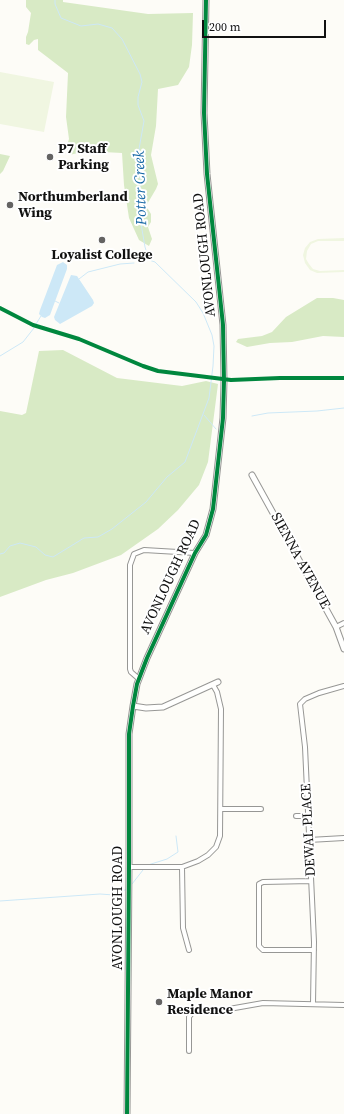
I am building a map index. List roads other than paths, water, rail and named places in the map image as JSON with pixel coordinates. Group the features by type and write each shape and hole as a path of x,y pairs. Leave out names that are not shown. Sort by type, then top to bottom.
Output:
{"street":[{"name":"AVONLOUGH ROAD","path":"127,1114 129,734 139,679 147,658 195,553 206,535 213,509 223,418 223,325 207,174 204,113 206,0"},
{"name":"SIENNA AVENUE","path":"252,475 336,627 344,649"},
{"path":"139,679 131,672 130,669 130,565 134,554 144,550 195,553"},
{"path":"336,627 344,623"},
{"path":"129,867 182,867 198,861 208,855 216,847 220,836 221,809 221,708 215,684 163,707 146,708 133,706"},
{"name":"DEWAL PLACE","path":"313,1004 314,950 305,747 300,704 301,701 319,693 344,686"},
{"path":"221,809 260,809"},
{"path":"296,816 308,816"},
{"path":"309,840 344,838"},
{"path":"182,867 183,928 189,950"},
{"path":"311,881 263,882 259,884 259,946 263,950 314,950"},
{"path":"189,1051 189,1017 193,1012 212,1012 263,1003 344,1005"}],"water":[{"path":"63,262 67,265 67,269 50,315 45,318 42,317 39,314 40,310 57,265"},
{"path":"71,275 77,276 94,303 92,306 60,324 54,317"}],"waterway":[{"name":"Potter Creek","path":"0,554 4,553 10,546 20,543 36,547 45,555 53,557 84,538 98,537 112,529 146,502 167,477 185,462 209,398 213,366 214,346 212,335 203,313 196,302 155,262 149,260 145,247 139,212 141,158 139,149 144,121 138,105 138,97 142,82 140,74 122,39 112,28 98,24 81,26 61,18 55,4 55,0"},
{"path":"138,262 149,260"},
{"path":"79,279 88,272 120,264 134,263"},
{"path":"55,301 59,303"},
{"path":"36,324 41,316"},
{"path":"0,356 23,342 34,328"},
{"path":"252,416 268,413 317,411 344,408"},
{"path":"204,415 216,429"},
{"path":"148,865 167,859 178,852 176,836"},
{"path":"132,884 143,870"},
{"path":"0,901 100,894 114,895 127,889"}],"place":[{"name":"P7 Staff Parking","path":"50,157"},
{"name":"Northumberland Wing","path":"10,205"},
{"name":"Loyalist College","path":"102,240"},
{"name":"Maple Manor Residence","path":"159,1002"}]}
